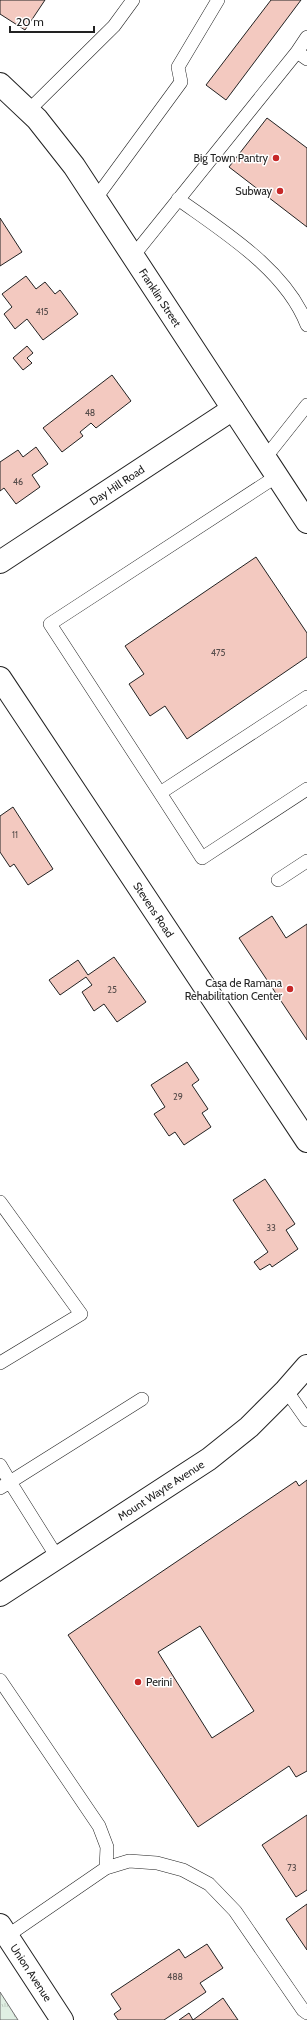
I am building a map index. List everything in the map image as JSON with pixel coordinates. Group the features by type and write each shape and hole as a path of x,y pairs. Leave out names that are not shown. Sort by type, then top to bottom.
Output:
{"street":[{"name":"Franklin Street","path":"0,84 52,136 96,198 307,522"},
{"name":"Day Hill Road","path":"0,562 233,409"},
{"name":"Stevens Road","path":"0,678 307,1142"},
{"name":"Mount Wayte Avenue","path":"0,1595 209,1459 249,1426 286,1390 307,1366"},
{"name":"Union Avenue","path":"3,1930 62,2020"}],"lane":[{"path":"28,111 114,26 134,0"},
{"path":"96,198 181,82 178,67 218,0"},
{"path":"134,256 178,199 302,55 307,37"},
{"path":"178,199 235,240 274,275 293,297 307,325"},
{"path":"265,458 307,405"},
{"path":"277,476 50,624 202,858 307,789"},
{"path":"160,792 307,697"},
{"path":"278,880 307,861"},
{"path":"0,1202 81,1314 0,1363"},
{"path":"286,1390 307,1420"},
{"path":"5,1485 142,1399"},
{"path":"0,1465 5,1485 57,1557"},
{"path":"0,1680 99,1826 107,1847 106,1868"},
{"path":"3,1930 106,1868 129,1861 157,1863 183,1870 209,1884 235,1911 303,2010 307,2013"}],"green space":[{"path":"0,1992 18,2020 0,2020"}],"building":[{"path":"0,0 45,0 25,30 0,14"},
{"path":"271,0 301,0 226,100 206,85"},
{"path":"267,118 307,148 307,227 229,167"},
{"path":"0,218 22,252 0,266"},
{"path":"26,276 36,289 45,282 55,294 60,290 78,314 43,340 27,319 15,329 4,314 12,307 2,294"},
{"path":"27,346 33,353 27,358 32,363 23,370 13,358"},
{"path":"112,375 131,401 96,428 91,423 80,432 83,436 62,452 43,428"},
{"path":"36,447 48,464 32,475 40,487 16,504 4,488 0,491 0,462 18,450 23,457"},
{"path":"256,557 307,633 307,657 187,739 165,706 150,716 129,684 144,674 125,646"},
{"path":"13,807 53,869 28,885 14,864 10,867 0,852 0,816"},
{"name":"Casa de Ramana Rehabilitation Center","path":"272,916 286,938 307,924 307,1040 239,938"},
{"path":"114,957 146,1002 117,1022 104,1004 94,1011 82,992 92,985 86,977 60,995 49,980 78,960 88,975"},
{"path":"187,1062 199,1080 192,1085 208,1109 202,1113 211,1127 184,1145 175,1132 169,1136 154,1114 165,1107 151,1085"},
{"path":"265,1179 295,1224 286,1230 298,1249 272,1267 270,1264 260,1270 254,1262 268,1252 233,1200"},
{"name":"Perini","path":"307,1480 307,1771 296,1777 289,1766 198,1827 68,1635 296,1481 299,1486","holes":["200,1626 254,1711 212,1738 158,1652"]},
{"path":"307,1815 307,1890 296,1897 262,1845"},
{"path":"307,1904 307,1950 286,1919"},
{"path":"207,1944 223,1968 200,1983 206,1992 164,2020 118,2020 114,2014 121,2009 111,1994 179,1949 185,1958"},
{"path":"223,1998 238,2020 193,2020"},
{"path":"189,2013 193,2020 179,2020"}],"place":[{"name":"Big Town Pantry","path":"276,158"},
{"name":"Subway","path":"280,191"},
{"name":"Casa de Ramana Rehabilitation Center","path":"290,989"},
{"name":"Perini","path":"138,1682"}]}
